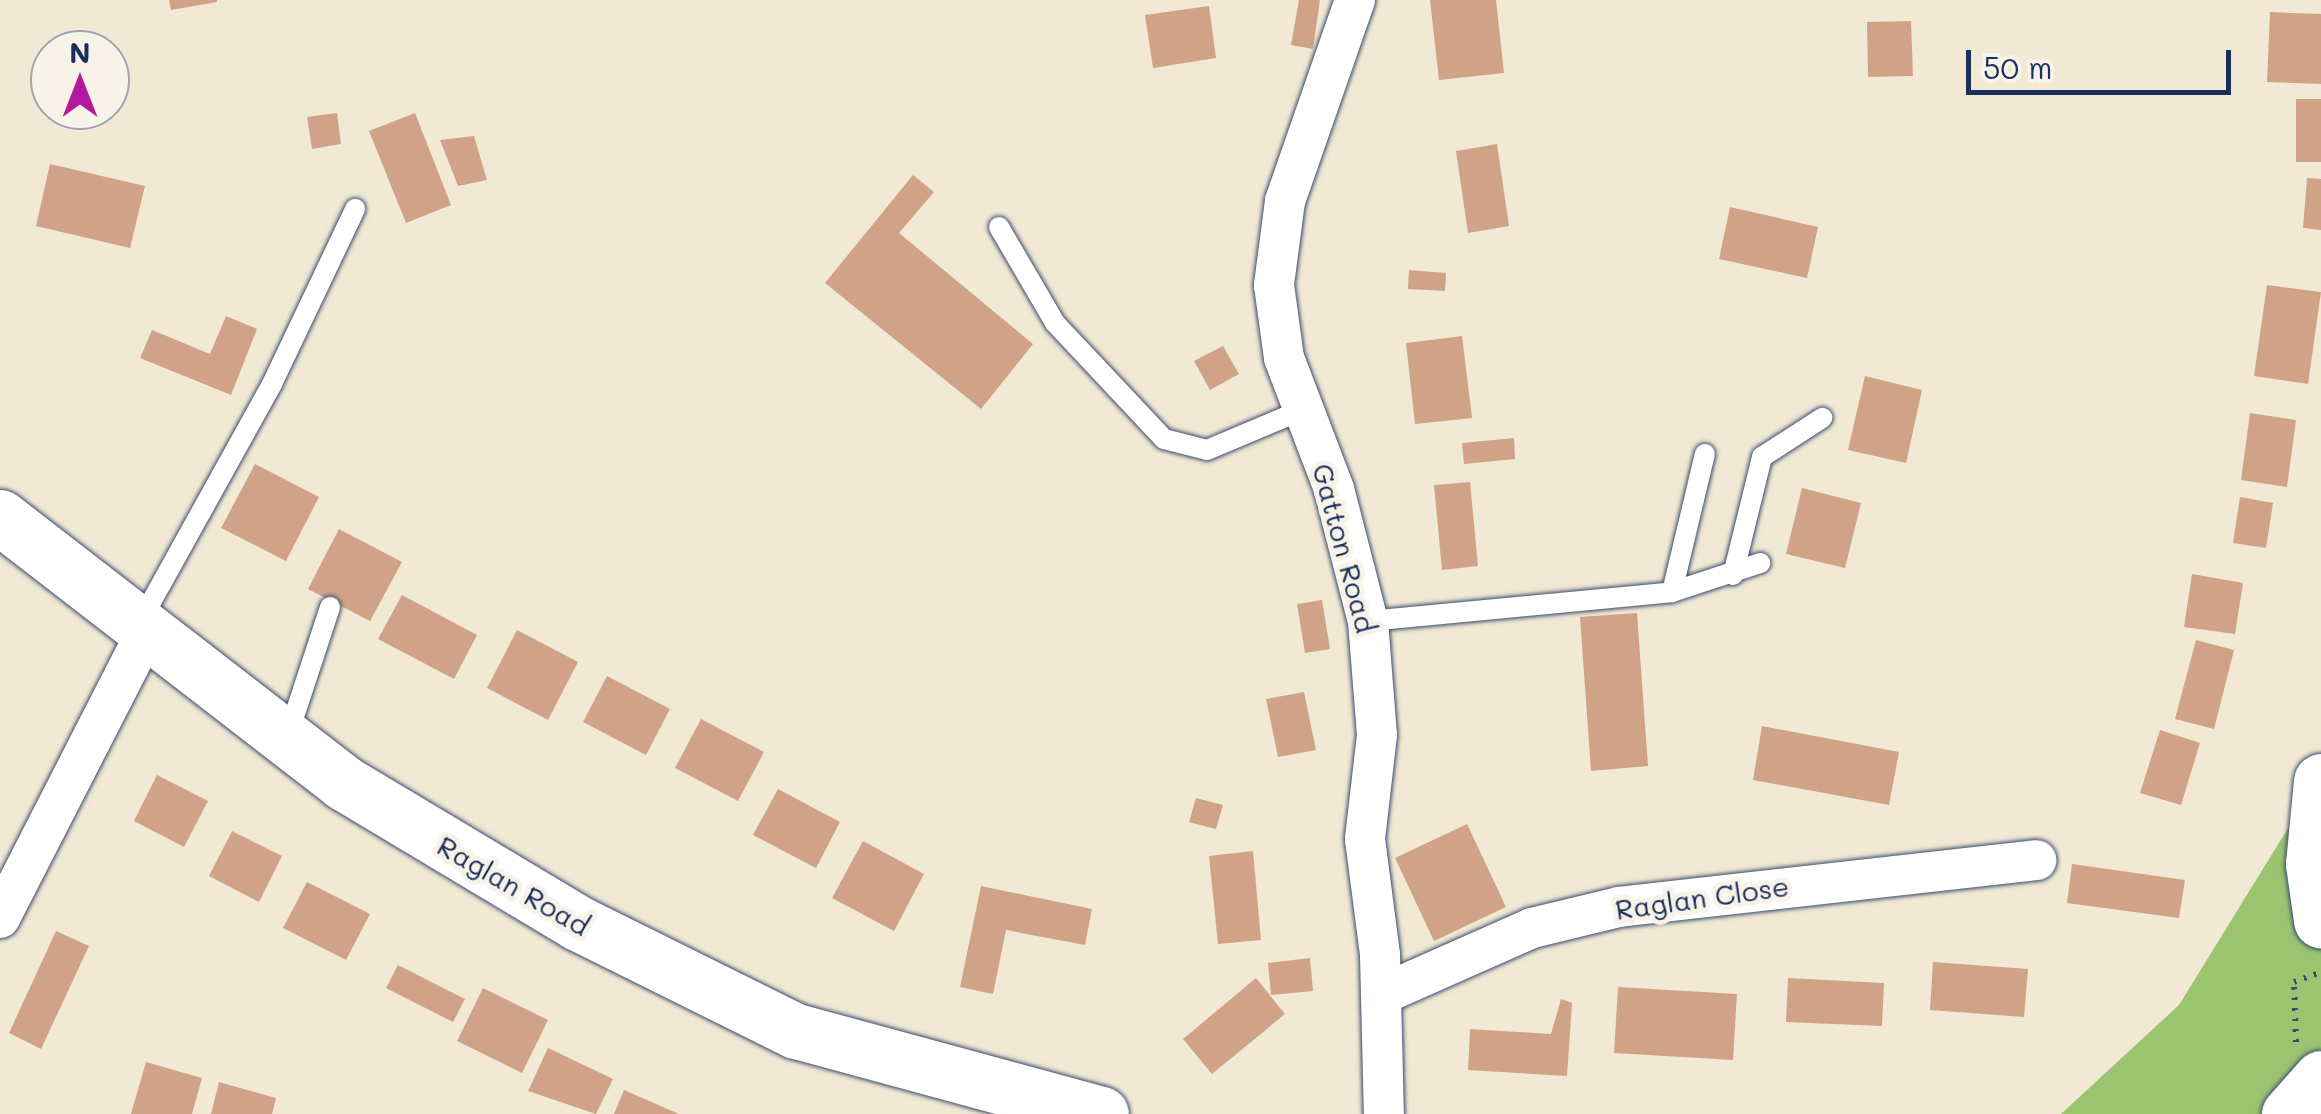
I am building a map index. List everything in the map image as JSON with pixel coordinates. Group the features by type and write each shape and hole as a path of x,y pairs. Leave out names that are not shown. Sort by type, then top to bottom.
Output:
{"street":[{"name":"Gatton Road","path":"1355,0 1285,201 1276,254 1276,319 1368,622 1377,735 1365,839 1383,994 1384,1114"},
{"name":"Raglan Road","path":"0,517 140,633 286,739 455,852 717,995 861,1053 1101,1114"},
{"path":"0,918 140,633"},
{"path":"2320,911 2321,781"},
{"name":"Raglan Close","path":"1383,994 1532,928 1619,906 2036,860"},
{"path":"2289,1114 2306,1068"}],"lane":[{"path":"140,633 272,384 355,209"},
{"path":"999,228 1055,324 1164,440 1207,450 1302,410"},
{"path":"1734,575 1762,457 1822,418"},
{"path":"1672,592 1705,454"},
{"path":"1368,622 1672,592 1734,575 1760,563"},
{"path":"286,739 330,607"}],"path":[{"path":"2306,1068 2294,982 2321,972"}],"green space":[{"path":"2298,812 2321,817 2321,1114 2061,1114 2179,1005"}],"building":[{"path":"169,0 217,0 217,2 171,10"},
{"path":"1299,0 1320,0 1313,49 1291,45"},
{"path":"1430,0 1496,0 1504,73 1439,80"},
{"path":"1209,6 1216,58 1153,68 1145,15"},
{"path":"2270,12 2321,14 2321,84 2267,82"},
{"path":"1911,21 1913,76 1868,77 1867,22"},
{"path":"2296,99 2321,99 2321,162 2296,162"},
{"path":"337,113 341,144 312,149 307,117"},
{"path":"415,113 451,205 406,223 369,131"},
{"path":"474,136 487,180 458,186 440,140"},
{"path":"1497,144 1509,226 1468,233 1456,151"},
{"path":"50,164 145,186 130,248 36,226"},
{"path":"913,175 934,192 899,233 1033,344 981,409 825,283"},
{"path":"2307,178 2321,179 2321,230 2303,228"},
{"path":"1730,207 1818,227 1807,278 1719,259"},
{"path":"1409,270 1446,273 1445,291 1408,289"},
{"path":"2267,285 2321,292 2308,384 2254,376"},
{"path":"226,316 257,329 231,395 140,358 152,330 210,354"},
{"path":"1462,336 1472,418 1415,424 1406,343"},
{"path":"1223,346 1239,374 1210,390 1194,361"},
{"path":"1865,376 1922,390 1906,463 1848,450"},
{"path":"2250,413 2296,420 2287,487 2241,480"},
{"path":"1514,438 1515,459 1464,464 1462,443"},
{"path":"255,464 319,497 286,561 221,528"},
{"path":"1470,482 1478,566 1442,570 1434,485"},
{"path":"1802,488 1861,503 1845,568 1786,554"},
{"path":"2240,497 2273,503 2266,548 2233,543"},
{"path":"339,529 402,562 370,621 308,589"},
{"path":"2192,574 2243,583 2235,634 2184,627"},
{"path":"402,595 477,635 454,679 378,639"},
{"path":"1322,600 1330,649 1305,653 1297,604"},
{"path":"1637,613 1648,766 1591,771 1580,617"},
{"path":"517,630 578,662 548,720 487,688"},
{"path":"2196,640 2234,650 2214,729 2175,719"},
{"path":"607,676 670,709 646,755 583,722"},
{"path":"1304,692 1316,750 1278,757 1266,699"},
{"path":"701,719 764,752 738,801 675,768"},
{"path":"1762,726 1899,752 1889,805 1753,780"},
{"path":"2160,730 2200,743 2181,805 2140,793"},
{"path":"157,775 208,801 184,847 134,821"},
{"path":"778,789 840,822 816,868 753,835"},
{"path":"1196,798 1223,805 1216,829 1189,822"},
{"path":"1467,824 1506,907 1434,941 1395,858"},
{"path":"232,831 282,856 259,902 209,876"},
{"path":"863,841 924,874 894,931 832,898"},
{"path":"1253,851 1261,940 1218,944 1209,856"},
{"path":"2072,864 2185,880 2179,918 2067,903"},
{"path":"307,882 370,914 346,960 283,928"},
{"path":"981,886 1092,909 1085,945 1006,930 993,994 960,987"},
{"path":"56,931 89,946 41,1049 9,1033"},
{"path":"1310,958 1313,991 1271,995 1268,963"},
{"path":"1933,962 2028,969 2024,1017 1930,1010"},
{"path":"398,965 465,999 453,1022 386,988"},
{"path":"1256,978 1285,1014 1212,1074 1183,1039"},
{"path":"1788,978 1884,983 1882,1026 1786,1022"},
{"path":"1618,987 1737,994 1733,1060 1614,1053"},
{"path":"483,988 548,1020 522,1073 457,1041"},
{"path":"1561,999 1572,1003 1567,1076 1468,1070 1470,1029 1551,1034"},
{"path":"548,1048 613,1079 596,1114 528,1091"},
{"path":"146,1062 202,1078 192,1114 131,1114"},
{"path":"219,1082 276,1098 272,1114 211,1114"},
{"path":"624,1090 679,1114 614,1114"}]}
